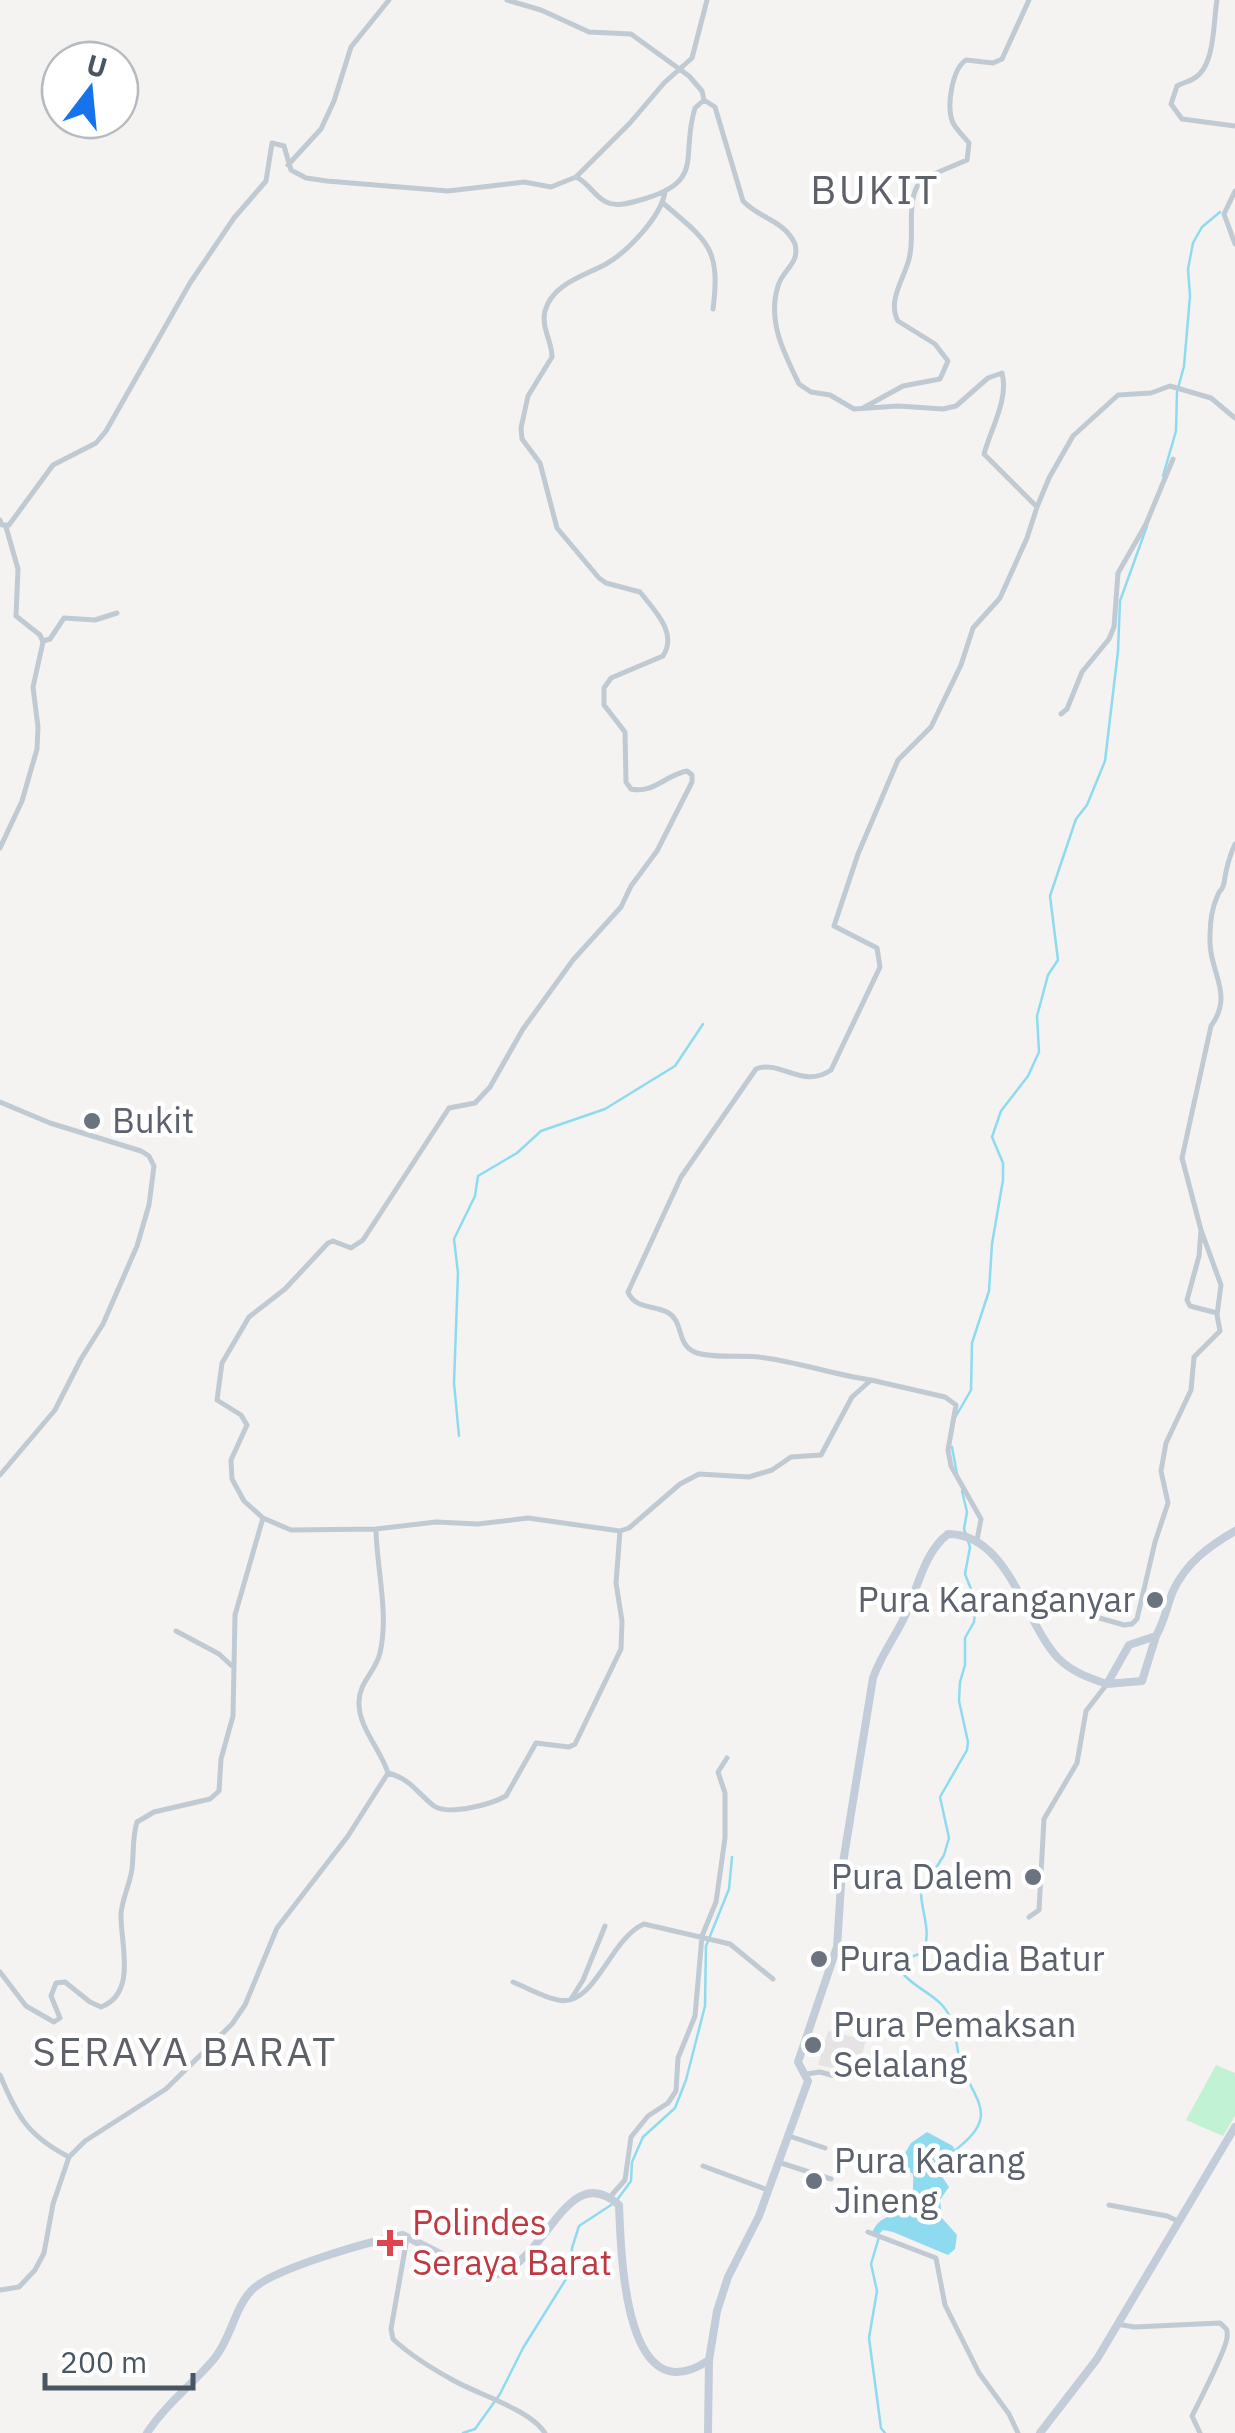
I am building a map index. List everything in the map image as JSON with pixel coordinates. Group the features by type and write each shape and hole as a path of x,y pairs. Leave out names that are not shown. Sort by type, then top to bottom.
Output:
{"street":[{"path":"288,166 322,128 350,47 389,0"},
{"path":"507,0 541,10 588,32 631,34 680,68 702,91 704,100 715,107 743,202 782,226 795,244 794,264 776,290 776,330 798,384 811,392 830,395 848,408 910,406 943,410 956,406 988,378 1002,373 1004,389 984,454 1037,507"},
{"path":"6,527 53,466 96,443 106,431 190,283 234,218 266,181 272,143 284,146 288,166 306,178 448,191 524,182 551,187 576,177 694,54 707,0"},
{"path":"860,409 895,390 940,378 945,372 948,361 942,351 898,321 894,314 911,249 914,194 922,179 955,168 969,157 968,143 950,113 957,69 966,60 1002,60 1030,0"},
{"path":"1218,0 1214,15 1216,32 1201,71 1197,78 1177,86 1172,104 1182,119 1235,126"},
{"path":"576,177 607,202 616,204 676,186 684,176 692,116 696,105 704,100"},
{"path":"1235,191 1224,214 1235,244"},
{"path":"665,192 663,203 620,253 565,285 548,304 544,326 552,357 528,396 521,428 522,439 540,464 558,528 598,578 606,584 640,592 668,631 669,643 662,656 612,678 604,688 604,704 625,732 626,782 631,789 648,790 687,771 692,782 658,851 631,886 621,907 573,960 523,1029 490,1087 475,1103 450,1108 358,1245 352,1248 334,1241 328,1243 285,1289 259,1306 236,1337 218,1374 217,1400 246,1422 230,1473 244,1501 263,1518 300,1532 528,1518 620,1531 629,1528 680,1484 699,1474 749,1477 772,1470 791,1457 821,1455 852,1396 871,1380"},
{"path":"663,203 705,241 712,253 716,265 712,309"},
{"path":"976,1540 981,1519 951,1466 948,1450 956,1405 946,1397 764,1358 697,1353 681,1339 678,1320 668,1312 630,1299 628,1292 681,1177 756,1069 764,1066 810,1078 832,1070 880,967 877,948 834,926 858,854 898,760 931,728 961,665 973,628 1000,598 1049,478 1073,436 1118,396 1151,393 1170,386 1211,398 1235,418"},
{"path":"1061,714 1067,709 1082,672 1109,639 1114,627 1118,573 1146,524 1173,459"},
{"path":"0,520 6,527 18,570 16,616 40,634 43,641 33,687 37,749 22,802 0,848"},
{"path":"43,641 50,640 64,618 94,620 117,613"},
{"path":"1024,1598 1040,1596 1068,1609 1124,1624 1137,1619 1168,1503 1161,1471 1166,1444 1190,1390 1194,1356 1218,1334 1220,1281 1182,1158 1210,1026 1220,1017 1224,1003 1223,984 1210,951 1210,933 1216,900 1235,844"},
{"path":"0,1102 142,1151 150,1156 154,1169 144,1224 103,1324 55,1410 0,1475"},
{"path":"1202,1230 1187,1300 1190,1306 1217,1313"},
{"path":"0,1972 26,2006 51,2022 60,2018 51,1992 59,1982 68,1984 96,2006 112,2001 125,1967 121,1917 132,1871 136,1826 154,1812 204,1801 217,1794 221,1786 221,1759 234,1716 236,1615 263,1518"},
{"path":"376,1529 384,1608 381,1648 364,1681 359,1703 388,1773 412,1783 437,1808 449,1810 506,1796 536,1743 574,1744 621,1650 622,1621 616,1583 620,1531"},
{"path":"708,2433 709,2360 724,2288 768,2190 808,2081 798,2057 837,1946 842,1869 878,1663 905,1617 937,1544 948,1534 976,1540 1024,1598 1062,1662 1107,1684 1142,1681 1175,1587 1204,1550 1235,1531"},
{"path":"176,1631 210,1648 232,1666"},
{"path":"1029,1917 1039,1910 1044,1819 1077,1763 1086,1710 1129,1646 1156,1636"},
{"path":"709,2360 686,2371 662,2366 651,2359 639,2342 622,2274 613,2200 625,2180 631,2136 648,2116 668,2103 676,2090 678,2058 700,1998 702,1936 718,1893 726,1810 718,1772 726,1758"},
{"path":"0,2290 19,2287 41,2260 68,2157 85,2140 166,2089 232,2024 245,2005 277,1928 348,1836 388,1773"},
{"path":"513,1982 568,2001 591,1988 613,1950 638,1926 648,1924 730,1944 773,1979"},
{"path":"568,2001 584,1980 604,1926"},
{"path":"806,2074 820,2072 839,2077"},
{"path":"0,2075 24,2125 68,2157"},
{"path":"1040,2433 1084,2378 1235,2127"},
{"path":"787,2136 824,2148"},
{"path":"778,2162 830,2179"},
{"path":"703,2166 768,2190"},
{"path":"147,2433 172,2399 218,2354 253,2288 344,2251 408,2236 484,2276 497,2276 518,2265 576,2198 589,2191 602,2192 613,2200"},
{"path":"1109,2205 1167,2216 1178,2222"},
{"path":"868,2232 924,2252 939,2262 938,2279 946,2306 979,2373 1018,2433"},
{"path":"408,2236 391,2329 393,2339 453,2381 506,2406 539,2425 545,2433"},
{"path":"1117,2324 1230,2322"},
{"path":"1200,2433 1192,2416 1225,2348 1227,2330 1220,2323"},
{"path":"696,2368 708,2379"}],"shaded area":[{"path":"828,2031 866,2040 857,2073 818,2065"}],"green space":[{"path":"1216,2065 1235,2073 1235,2116 1223,2136 1186,2120"}],"water":[{"path":"927,2132 953,2146 957,2158 943,2178 949,2187 940,2200 942,2218 957,2235 955,2249 948,2255 893,2232 872,2233 884,2218 905,2209 910,2202 913,2174 901,2160 911,2143"}],"waterway":[{"path":"1163,476 1176,431 1193,243 1202,227 1220,212"},
{"path":"956,1416 971,1390 972,1343 989,1291 1003,1180 1003,1163 992,1137 1001,1111 1028,1076 1039,1052 1037,1016 1048,975 1058,960 1050,896 1076,819 1087,805 1105,761 1120,601 1147,526"},
{"path":"459,1436 454,1383 458,1273 454,1239 475,1196 478,1176 517,1153 541,1131 605,1109 675,1066 703,1024"},
{"path":"952,1447 957,1474"},
{"path":"954,2151 978,2126 980,2106 964,2071 947,2011 899,1969 900,1961 922,1953 925,1945 927,1930 921,1892 944,1855 949,1838 940,1797 967,1750 960,1682 965,1665 965,1638 974,1622 976,1602 965,1574 970,1547 964,1529 967,1512 962,1491"},
{"path":"617,2200 631,2181 632,2162 643,2137 675,2108 686,2080 705,2006 706,1946 729,1889 732,1857"},
{"path":"463,2433 475,2429 500,2394 523,2348 571,2271 572,2248 579,2226 611,2205"},
{"path":"879,2237 871,2264 877,2291 869,2338 881,2428 885,2433"}],"place":[{"name":"Bukit","path":"92,1121"},
{"name":"Pura Karanganyar","path":"1155,1600"},
{"name":"Pura Dalem","path":"1033,1877"},
{"name":"Pura Dadia Batur","path":"819,1959"},
{"name":"Pura Pemaksan Selalang","path":"813,2045"},
{"name":"Pura Karang Jineng","path":"814,2181"},
{"name":"Polindes Seraya Barat","path":"390,2243"}],"district":[{"name":"BUKIT","path":"875,190"},
{"name":"SERAYA BARAT","path":"185,2052"}]}
